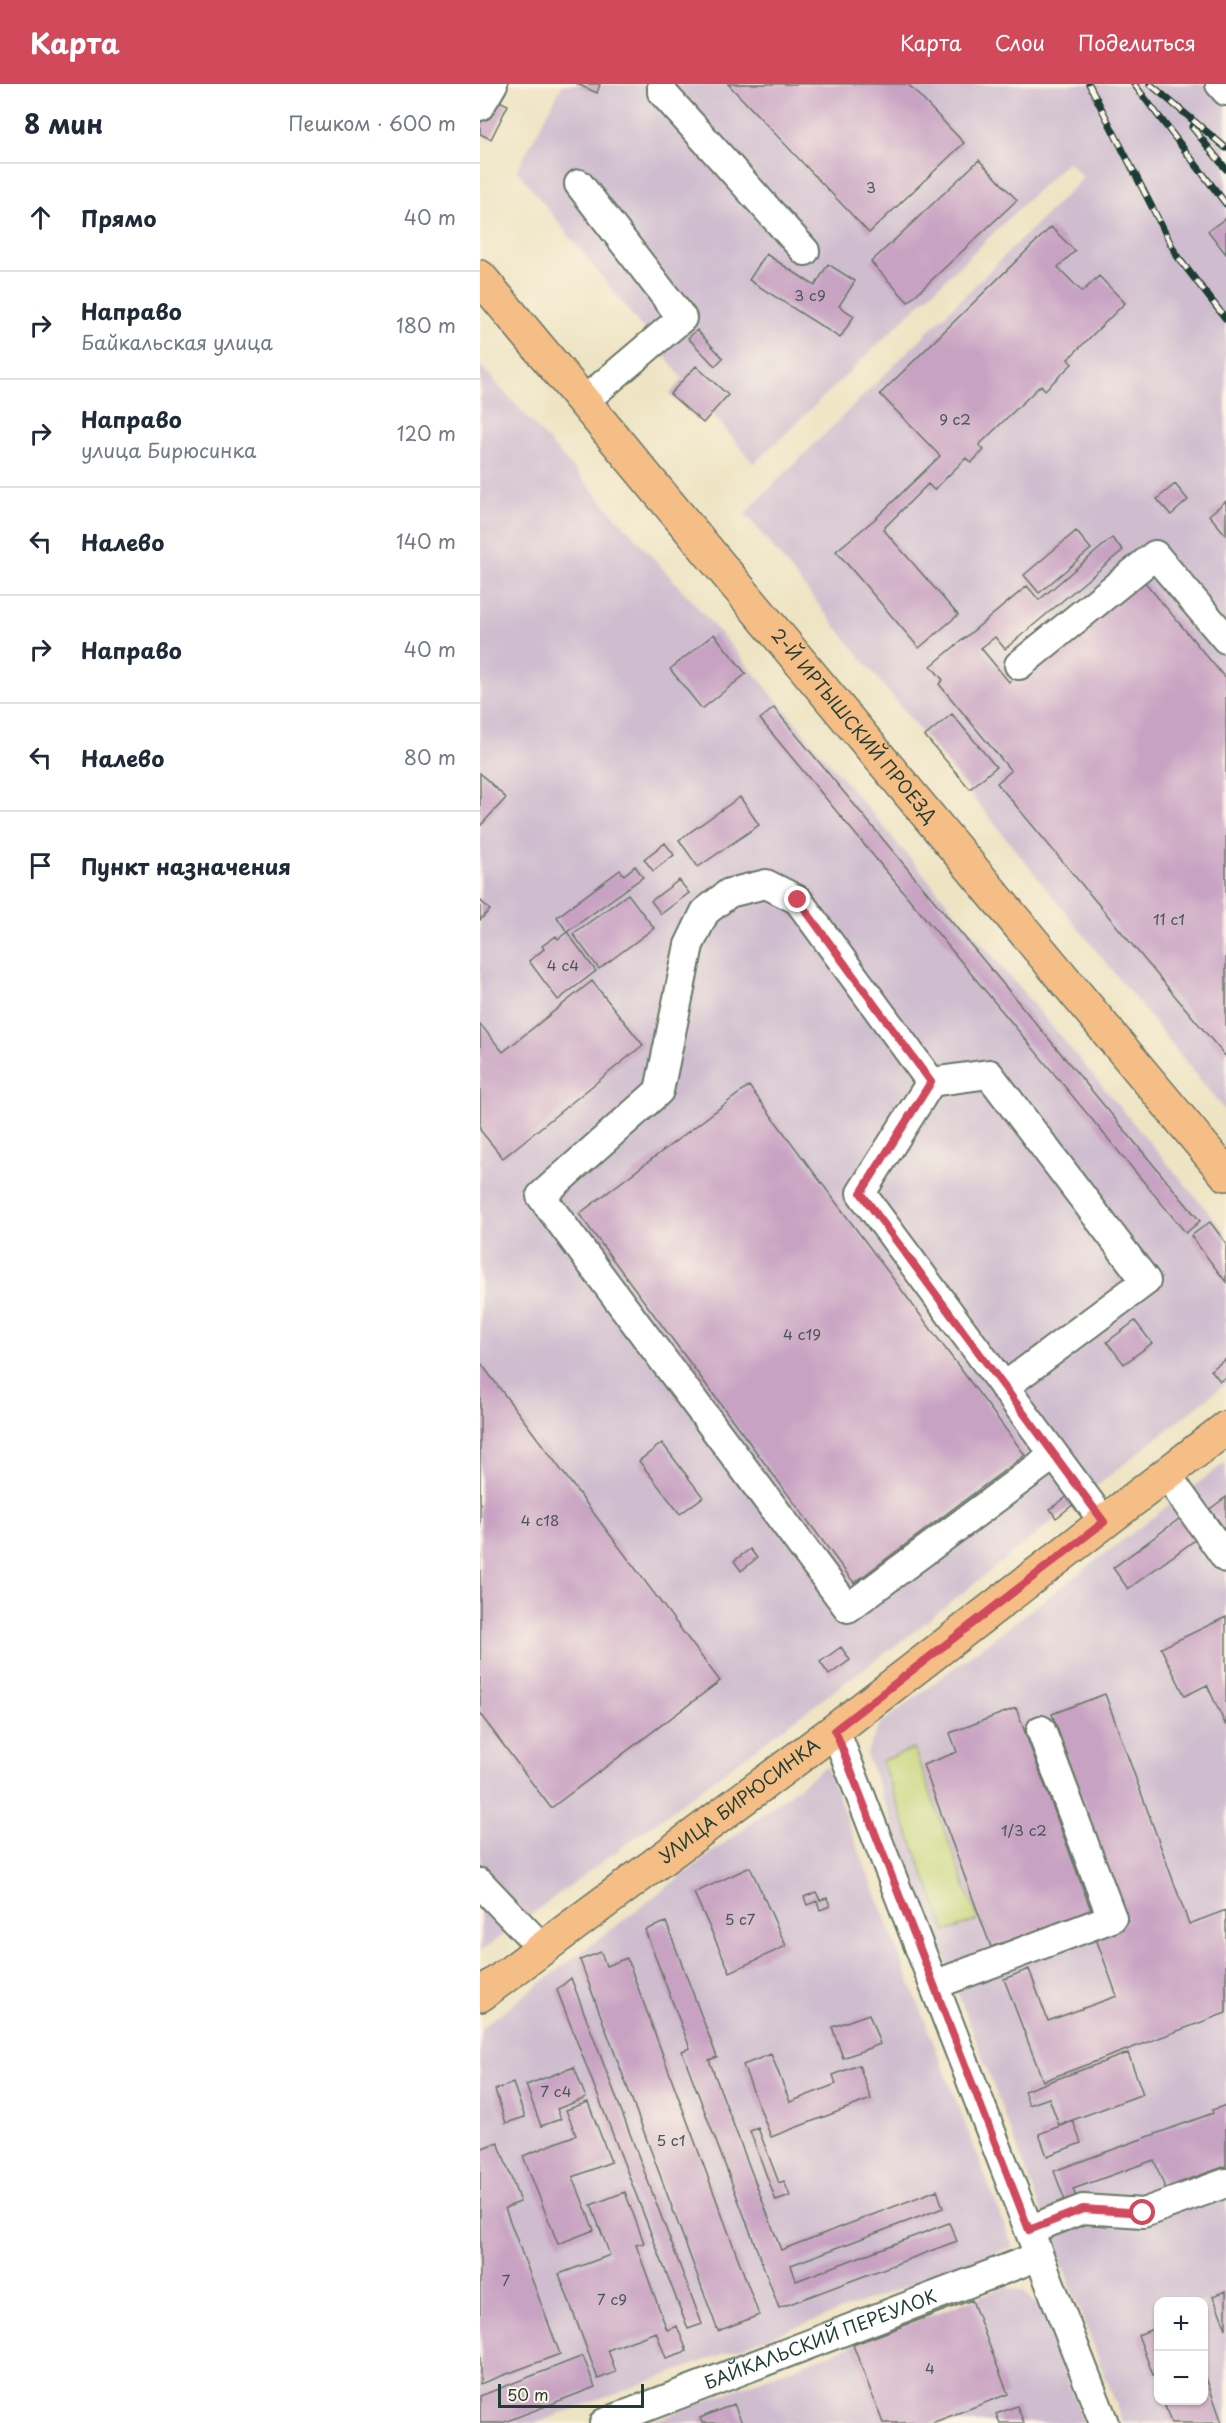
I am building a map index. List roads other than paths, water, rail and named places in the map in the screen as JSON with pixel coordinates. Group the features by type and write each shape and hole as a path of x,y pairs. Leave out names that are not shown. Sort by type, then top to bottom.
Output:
{"main road":[{"name":"2-Й ИРТЫШСКИЙ ПРОЕЗД","path":"480,277 1226,1174"},
{"name":"УЛИЦА БИРЮСИНКА","path":"480,1995 835,1730 1226,1428"}],"street":[{"path":"480,106 493,84"},
{"path":"662,84 662,92 805,251"},
{"path":"1220,84 1226,91"},
{"path":"579,184 682,318 583,402"},
{"path":"1019,665 1155,555 1226,639"},
{"path":"931,1082 798,900 766,884 729,893 705,912 689,945 659,1091 541,1197 848,1608 1054,1455"},
{"path":"1004,1387 1146,1281 989,1074 931,1082 861,1193 1054,1455 1104,1522"},
{"path":"1166,1474 1226,1558"},
{"path":"835,1730 1104,2423"},
{"path":"934,1985 1112,1918 1041,1730"},
{"path":"480,1883 542,1948"},
{"name":"БАЙКАЛЬСКИЙ ПЕРЕУЛОК","path":"604,2423 1034,2243 1083,2209 1143,2213 1226,2183"}],"railway":[{"path":"1089,84 1177,256 1226,319"},
{"path":"1134,84 1226,204"},
{"path":"1150,84 1226,148"},
{"path":"1192,127 1226,169"}]}
